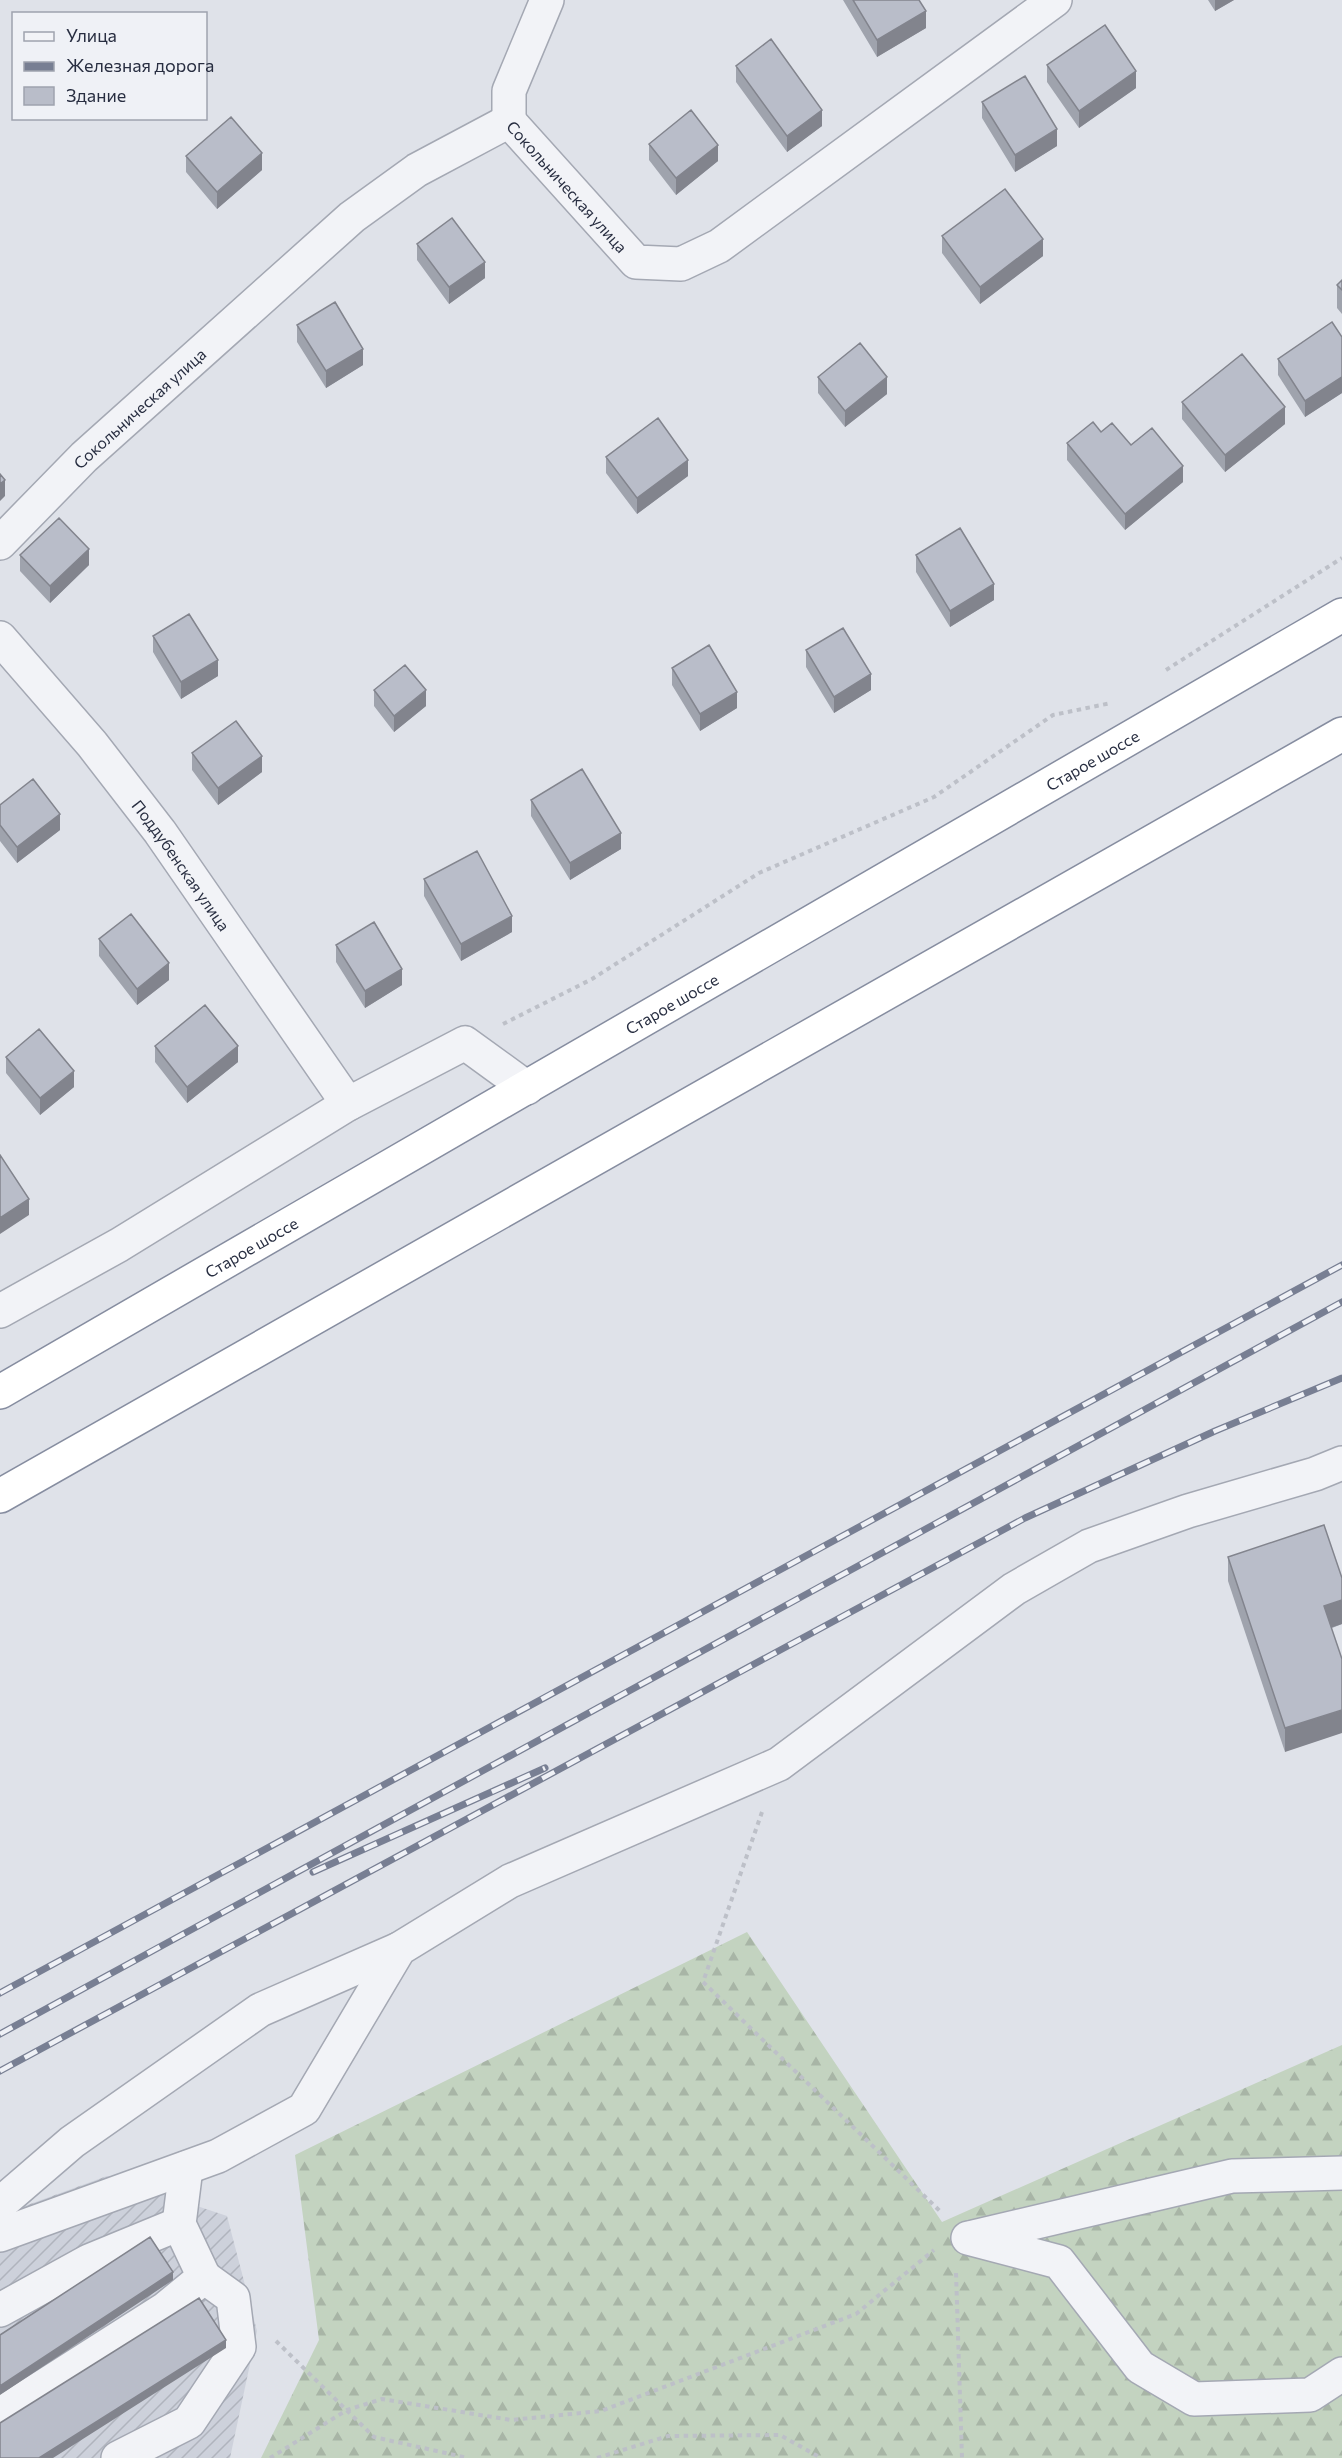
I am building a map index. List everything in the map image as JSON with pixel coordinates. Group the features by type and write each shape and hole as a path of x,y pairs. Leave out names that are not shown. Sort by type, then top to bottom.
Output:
{"highway":[{"name":"Старое шоссе","path":"0,1392 1342,615"},
{"path":"0,1496 1342,734"}],"street":[{"path":"509,121 509,91 547,0"},
{"name":"Сокольническая улица","path":"0,543 84,457 352,217 417,170 509,121 636,262 681,264 719,246 1055,0"},
{"name":"Поддубенская улица","path":"0,638 92,744 160,832 348,1104"},
{"path":"0,1311 119,1245 348,1104 465,1043 527,1088"},
{"path":"0,2204 72,2142 260,2010 399,1949 510,1881 779,1764 1014,1589 1089,1546 1188,1511 1315,1474 1342,1463"},
{"path":"0,2235 218,2156 304,2109 399,1949"},
{"path":"118,2458 189,2422 239,2347 233,2298 204,2277 179,2224 186,2168"},
{"path":"968,2238 1232,2176 1342,2173"},
{"path":"0,2310 89,2261 179,2224"},
{"path":"968,2238 1059,2262 1140,2367 1194,2399 1310,2395 1342,2374"},
{"path":"0,2414 165,2309 204,2277"}],"path":[{"path":"1164,671 1342,558"},
{"path":"465,1043 592,979 759,873 934,797 1053,715 1116,702"},
{"path":"779,1764 703,1982 968,2238"},
{"path":"270,2458 347,2410 382,2399 511,2420 601,2411 856,2314 938,2246 968,2238"},
{"path":"962,2458 956,2271 968,2238"},
{"path":"273,2338 374,2437 468,2458"},
{"path":"597,2458 668,2436 780,2435 821,2458"}],"shaded area":[{"path":"107,2176 227,2216 257,2331 230,2458 0,2458 0,2215"}],"green space":[{"path":"747,1932 942,2222 1342,2045 1342,2458 261,2458 319,2340 295,2155"}],"building":[{"path":"853,0 919,0 926,11 877,40"},
{"path":"1105,25 1136,71 1079,111 1047,65"},
{"path":"771,39 822,110 787,136 736,66"},
{"path":"1025,76 1057,129 1015,155 982,102"},
{"path":"691,110 718,145 676,178 649,144"},
{"path":"231,117 262,153 217,192 186,156"},
{"path":"1005,189 1043,239 980,287 942,236"},
{"path":"452,218 485,262 449,287 417,244"},
{"path":"1342,280 1342,290 1337,285"},
{"path":"335,302 363,349 326,371 297,325"},
{"path":"1332,322 1342,337 1342,377 1305,401 1278,359"},
{"path":"860,343 887,377 845,411 818,377"},
{"path":"1242,354 1285,407 1225,455 1182,402"},
{"path":"658,418 688,460 637,498 606,457"},
{"path":"1093,422 1101,432 1112,423 1131,445 1152,428 1183,466 1125,514 1067,443"},
{"path":"0,474 5,480 0,484"},
{"path":"59,518 89,549 50,586 20,555"},
{"path":"960,528 994,584 950,611 916,555"},
{"path":"189,614 218,660 181,682 153,636"},
{"path":"843,628 871,674 834,697 806,650"},
{"path":"709,645 737,692 700,714 672,668"},
{"path":"405,665 426,690 394,716 374,690"},
{"path":"236,721 262,756 218,788 192,753"},
{"path":"582,769 621,833 570,863 531,800"},
{"path":"33,779 60,814 17,847 0,825 0,805"},
{"path":"477,851 512,916 461,944 424,879"},
{"path":"131,914 169,963 137,989 99,939"},
{"path":"374,922 402,969 365,991 336,945"},
{"path":"205,1005 238,1046 187,1087 155,1046"},
{"path":"39,1029 74,1071 40,1098 6,1057"},
{"path":"0,1155 29,1199 0,1218"},
{"path":"1324,1525 1342,1578 1342,1600 1324,1606 1342,1659 1342,1710 1285,1728 1228,1557"},
{"path":"150,2237 173,2272 0,2386 0,2335"},
{"path":"199,2298 226,2340 39,2458 0,2458 0,2423"}],"railway":[{"path":"0,1993 1342,1265"},
{"path":"0,2034 1342,1302"},
{"path":"0,2071 1025,1518 1215,1431 1342,1378"},
{"path":"313,1872 545,1768"}]}
